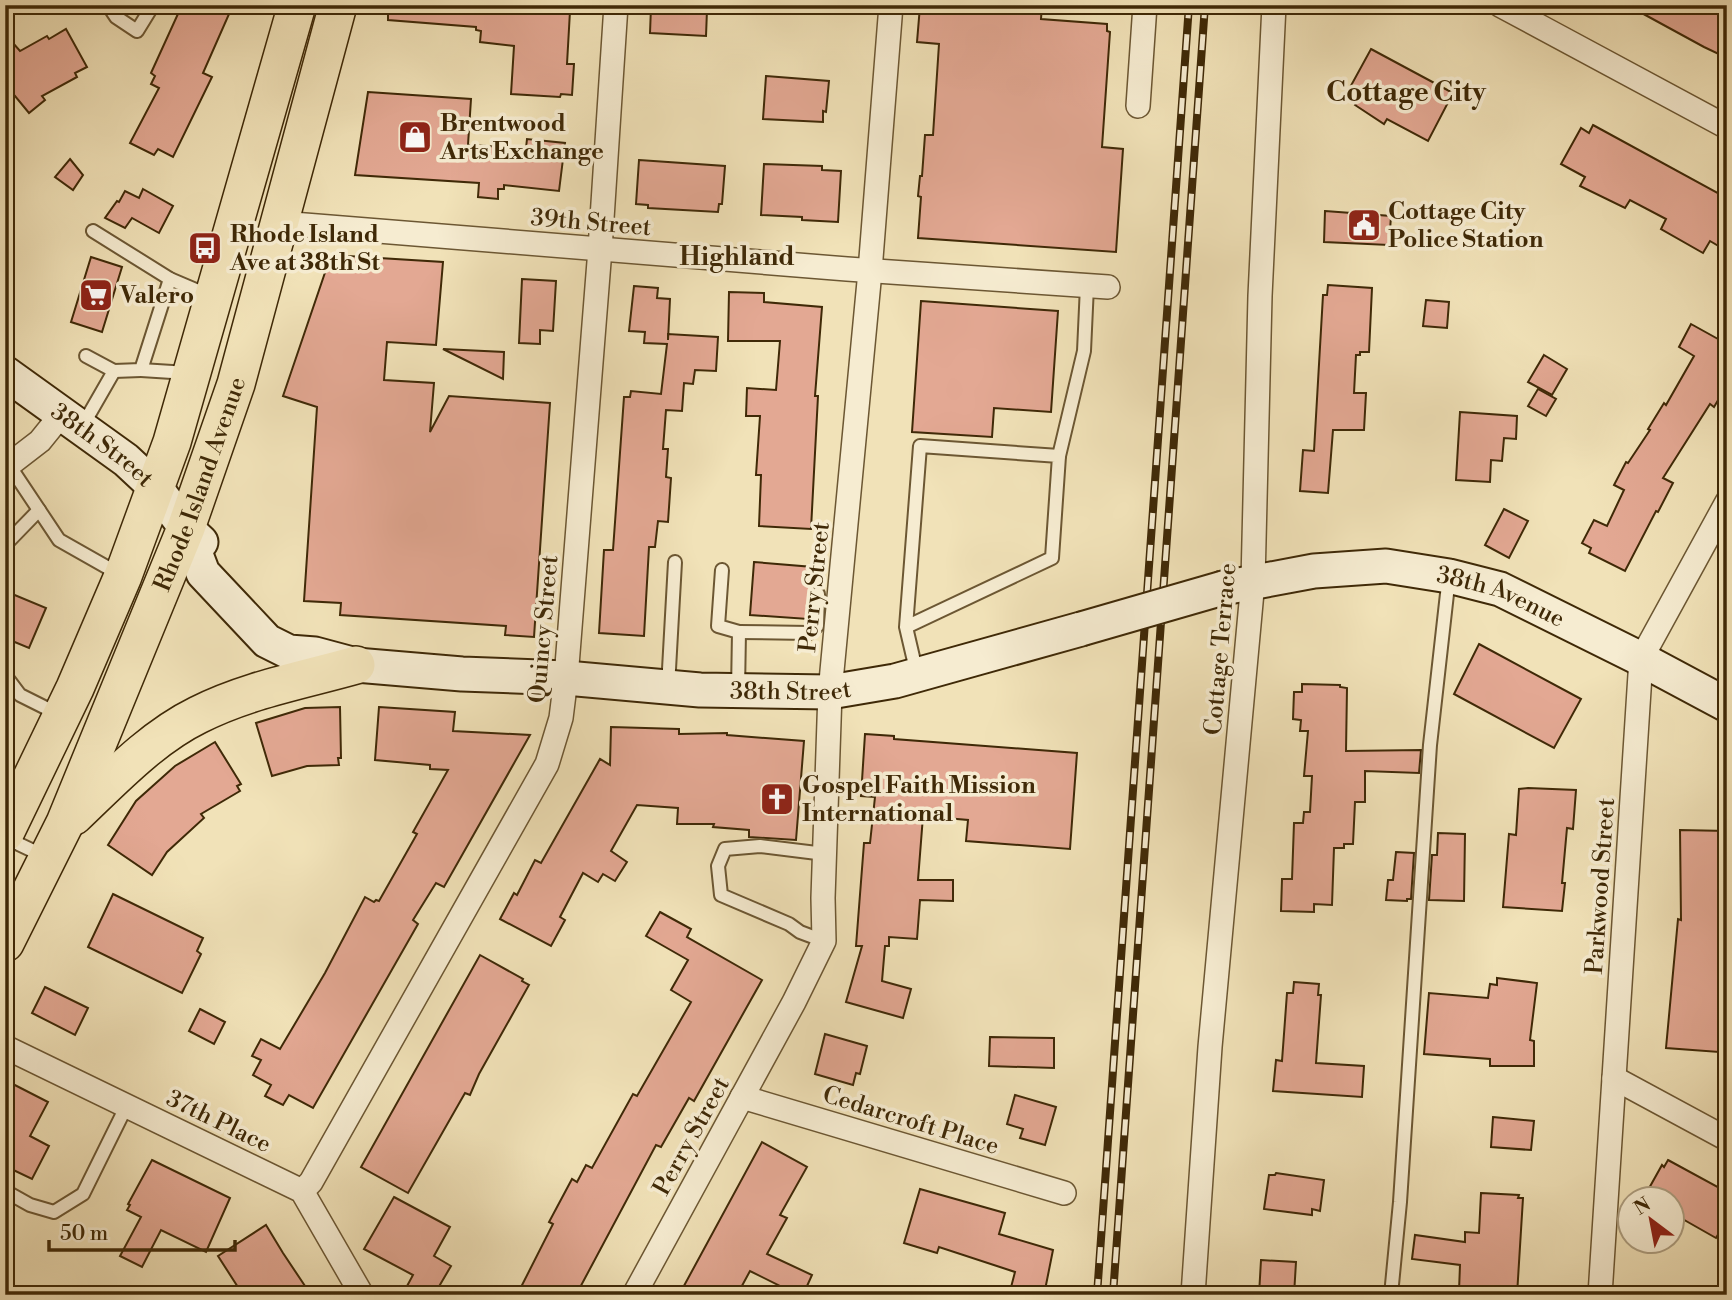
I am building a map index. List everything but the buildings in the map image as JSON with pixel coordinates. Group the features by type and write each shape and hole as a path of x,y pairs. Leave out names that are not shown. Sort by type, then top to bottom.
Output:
{"main road":[{"name":"Rhode Island Avenue","path":"5,835 123,576 175,432 297,5"},
{"name":"Rhode Island Avenue","path":"5,943 65,823 186,528 236,384 338,5"},
{"name":"38th Street","path":"5,373 126,460 155,487 186,528 200,567 267,641 289,652 315,654 356,665 738,691 830,692 895,681 1238,584"},
{"name":"38th Avenue","path":"1238,584 1314,571 1385,566 1449,576 1500,589 1642,659 1727,705"},
{"path":"65,823 139,756 196,715 241,696 356,665"}],"street":[{"name":"Quincy Street","path":"302,1191 311,1182 547,764 561,718 600,249 616,5"},
{"name":"Perry Street","path":"634,1295 743,1097 824,941 830,692 870,271 891,5"},
{"path":"1138,106 1145,5"},
{"name":"Cottage Terrace","path":"1193,1295 1238,584 1260,296 1274,5"},
{"path":"1500,5 1727,127"},
{"name":"39th Street","path":"279,223 870,271 1097,286"},
{"path":"7,466 40,440 71,422"},
{"name":"Parkwood Street","path":"1600,1295 1642,659 1727,502"},
{"name":"37th Place","path":"5,1047 302,1191"},
{"path":"1614,1078 1727,1139"},
{"name":"Cedarcroft Place","path":"743,1097 1064,1193"},
{"path":"302,1191 362,1295"}],"lane":[{"path":"108,5 116,17 137,31 153,5"},
{"path":"93,231 170,279 214,298"},
{"path":"141,370 170,279"},
{"path":"906,627 1052,558 1059,456 1097,286"},
{"path":"86,356 114,371 192,373"},
{"path":"71,422 114,371"},
{"path":"917,675 906,627 919,446 1059,456"},
{"path":"7,466 59,540 123,576"},
{"path":"5,545 39,510"},
{"path":"668,687 675,562"},
{"path":"722,570 718,626 739,632 809,633 817,626 818,594"},
{"path":"1391,1295 1400,1202 1430,746 1449,576"},
{"path":"738,691 739,632"},
{"path":"5,675 20,695 61,716"},
{"path":"5,835 48,858"},
{"path":"824,941 721,895 718,866 725,849 760,846 825,854"},
{"path":"5,1191 30,1205 54,1212 83,1194 127,1105"}],"railway":[{"path":"1097,1295 1189,5"},
{"path":"1113,1295 1205,5"}],"place":[{"name":"Brentwood Arts Exchange","path":"415,137"},
{"name":"Cottage City Police Station","path":"1364,225"},
{"name":"Rhode Island Ave at 38th St","path":"205,248"},
{"name":"Valero","path":"96,295"},
{"name":"Gospel Faith Mission International","path":"777,799"}],"district":[{"name":"Cottage City","path":"1406,91"},
{"name":"Highland","path":"737,256"}]}
